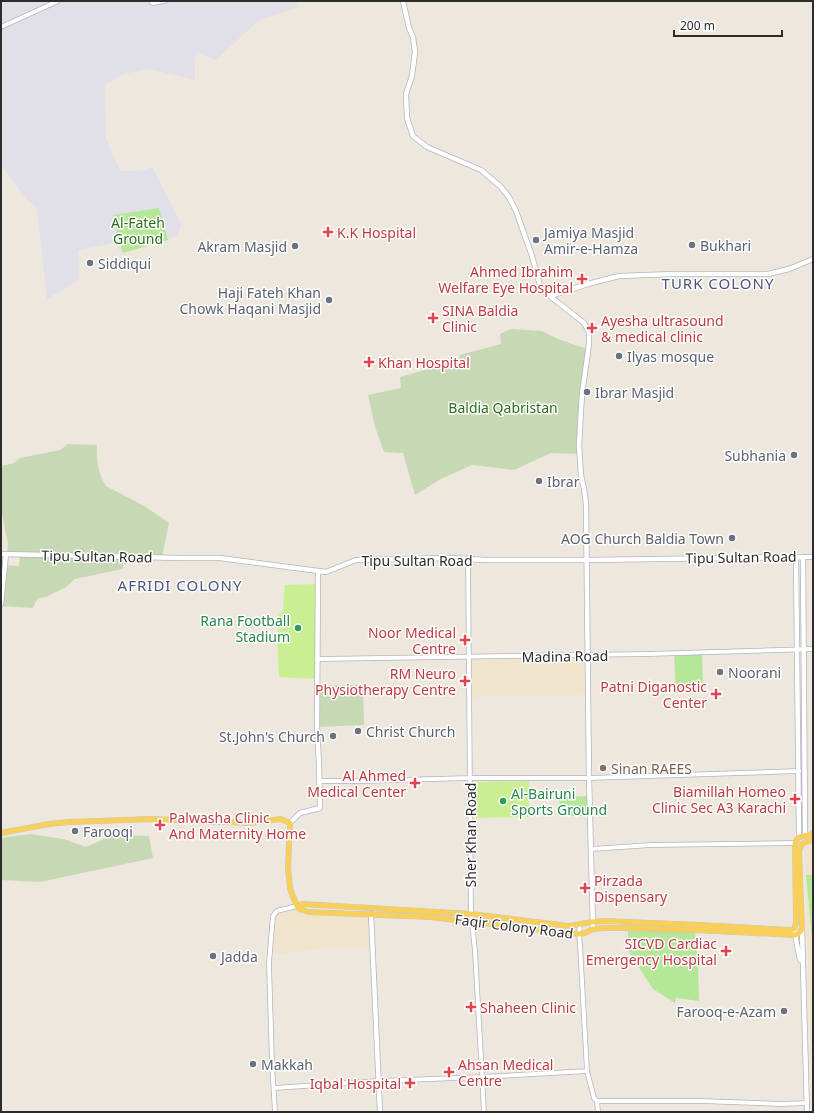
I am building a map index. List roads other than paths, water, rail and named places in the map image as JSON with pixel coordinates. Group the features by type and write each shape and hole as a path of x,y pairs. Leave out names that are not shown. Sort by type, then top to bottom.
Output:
{"main road":[{"path":"403,1 409,28 413,37 415,52 412,76 406,94 407,118 413,136 427,147 481,170 500,186 509,197 516,211 541,289 584,323 590,332 582,394 579,454 585,501 587,560 589,778 593,929"},
{"path":"550,296 619,276 768,274 789,269 813,259"},
{"path":"1,604 3,554"},
{"name":"Tipu Sultan Road","path":"3,554 211,558 326,572 356,560 468,558 485,560 587,560 803,557"},
{"path":"796,557 799,837 795,843 796,920 794,929 802,971"},
{"path":"803,557 805,835"},
{"path":"297,906 290,889 288,868 290,823 300,813 320,808 317,726 318,571"},
{"path":"1,833 49,824 69,822 152,819 250,823 280,819 290,823"},
{"path":"799,837 813,834"},
{"path":"807,1112 799,851 804,842 813,841"},
{"name":"Faqir Colony Road","path":"297,906 302,904 472,921 579,934 593,929 628,928 795,935"},
{"path":"371,912 380,1112"},
{"name":"Faqir Colony Road","path":"371,912 470,914 569,926 592,922 664,923 788,930 794,929"},
{"path":"795,935 802,929"}],"street":[{"path":"1,27 58,1"},
{"path":"150,1 154,3 164,1"},
{"name":"Tipu Sultan Road","path":"803,557 813,557"},
{"name":"Sher Khan Road","path":"468,558 470,914 475,951 484,1112"},
{"name":"Madina Road","path":"318,659 469,658 813,649"},
{"path":"320,781 470,778 589,778 799,771"},
{"path":"591,849 651,845 795,843"},
{"path":"275,1112 269,963 273,916 277,911 297,906"},
{"path":"580,924 579,934 587,1070 594,1098 597,1101 598,1112"},
{"path":"274,1088 587,1070"},
{"path":"597,1101 701,1101 781,1104 807,1103"}],"place":[{"name":"K.K Hospital","path":"328,232"},
{"name":"Jamiya Masjid Amir-e-Hamza","path":"536,240"},
{"name":"Bukhari","path":"692,245"},
{"name":"Akram Masjid","path":"295,246"},
{"name":"Siddiqui","path":"90,263"},
{"name":"Ahmed Ibrahim Welfare Eye Hospital","path":"582,279"},
{"name":"Haji Fateh Khan Chowk Haqani Masjid","path":"329,300"},
{"name":"SINA Baldia Clinic","path":"433,318"},
{"name":"Ayesha ultrasound & medical clinic","path":"592,328"},
{"name":"Ilyas mosque","path":"619,356"},
{"name":"Khan Hospital","path":"369,362"},
{"name":"Ibrar Masjid","path":"587,392"},
{"name":"Subhania","path":"794,455"},
{"name":"Ibrar","path":"539,481"},
{"name":"AOG Church Baldia Town","path":"732,538"},
{"name":"Rana Football Stadium","path":"298,628"},
{"name":"Noor Medical Centre","path":"465,640"},
{"name":"Noorani","path":"720,672"},
{"name":"RM Neuro Physiotherapy Centre","path":"465,681"},
{"name":"Patni Diganostic Center","path":"716,694"},
{"name":"Christ Church","path":"358,731"},
{"name":"St.John's Church","path":"333,736"},
{"name":"Sinan RAEES","path":"603,768"},
{"name":"Al Ahmed Medical Center","path":"415,783"},
{"name":"Biamillah Homeo Clinic Sec A3 Karachi","path":"795,799"},
{"name":"Al-Bairuni Sports Ground","path":"503,801"},
{"name":"Palwasha Clinic And Maternity Home","path":"160,825"},
{"name":"Farooqi","path":"75,831"},
{"name":"Pirzada Dispensary","path":"585,888"},
{"name":"SICVD Cardiac Emergency Hospital","path":"726,951"},
{"name":"Jadda","path":"213,956"},
{"name":"Shaheen Clinic","path":"471,1007"},
{"name":"Farooq-e-Azam","path":"784,1011"},
{"name":"Makkah","path":"253,1064"},
{"name":"Ahsan Medical Centre","path":"449,1072"},
{"name":"Iqbal Hospital","path":"410,1083"}],"district":[{"name":"TURK COLONY","path":"718,283"},
{"name":"AFRIDI COLONY","path":"180,585"}],"park label":[{"name":"Al-Fateh Ground","path":"138,230"},
{"name":"Baldia Qabristan","path":"503,407"}]}
